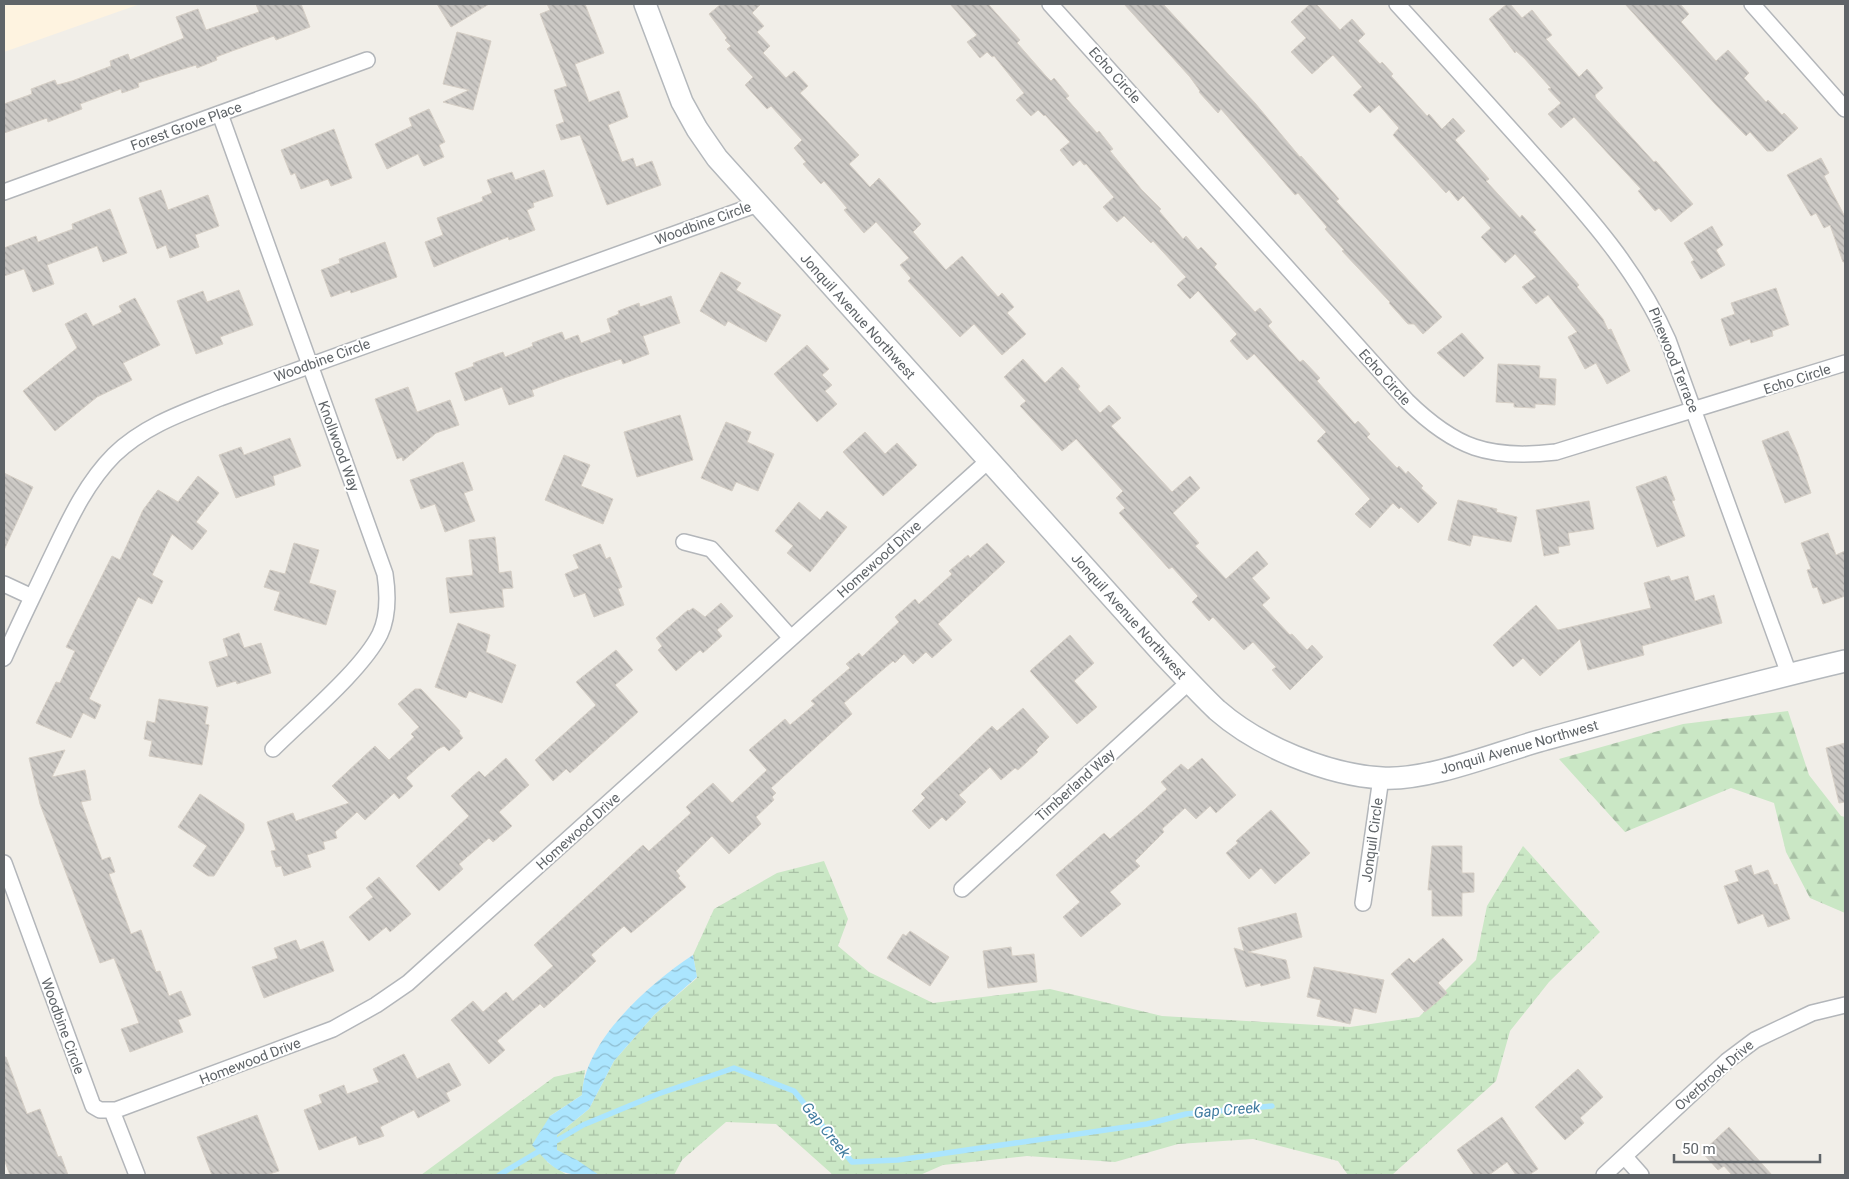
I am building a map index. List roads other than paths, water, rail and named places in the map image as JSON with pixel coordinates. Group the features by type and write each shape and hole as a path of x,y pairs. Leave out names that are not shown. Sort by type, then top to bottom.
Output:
{"street":[{"name":"Jonquil Avenue Northwest","path":"646,4 682,102 697,129 717,158 1189,682 1218,710 1267,743 1301,759 1341,771 1381,778 1394,778 1443,769 1722,690 1845,661"},
{"name":"Echo Circle","path":"1050,4 1407,401 1433,426 1456,440 1498,454 1527,456 1556,452 1845,363"},
{"name":"Pinewood Terrace","path":"1398,4 1581,208 1628,267 1655,309 1789,674"},
{"path":"1752,4 1845,109"},
{"name":"Forest Grove Place","path":"4,192 367,60"},
{"name":"Knollwood Way","path":"220,114 385,574 388,594 386,614 380,633 370,650 351,672 273,749"},
{"name":"Woodbine Circle","path":"4,658 75,508 97,475 115,455 166,419 310,365 758,204"},
{"name":"Homewood Drive","path":"112,1111 341,1025 384,1000 408,983 466,933 988,461"},
{"path":"684,542 711,549 791,638"},
{"path":"4,584 32,597"},
{"name":"Timberland Way","path":"962,889 1189,682"},
{"name":"Jonquil Circle","path":"1363,902 1381,778"},
{"name":"Woodbine Circle","path":"4,863 93,1106 100,1110 112,1111"},
{"name":"Overbrook Drive","path":"1604,1175 1727,1061 1755,1040 1812,1013 1845,1005"},
{"path":"112,1111 137,1175"},
{"path":"1625,1157 1641,1175"}],"water":[{"path":"693,955 697,977 654,1015 614,1061 589,1109 557,1135 557,1150 577,1160 599,1175 568,1173 554,1167 532,1145 550,1116 582,1095 586,1075 594,1054 622,1015 658,981"}],"waterway":[{"name":"Gap Creek","path":"499,1175 583,1125 658,1094 734,1068 794,1091 852,1162 898,1160 1147,1124 1186,1114 1272,1106"}]}
